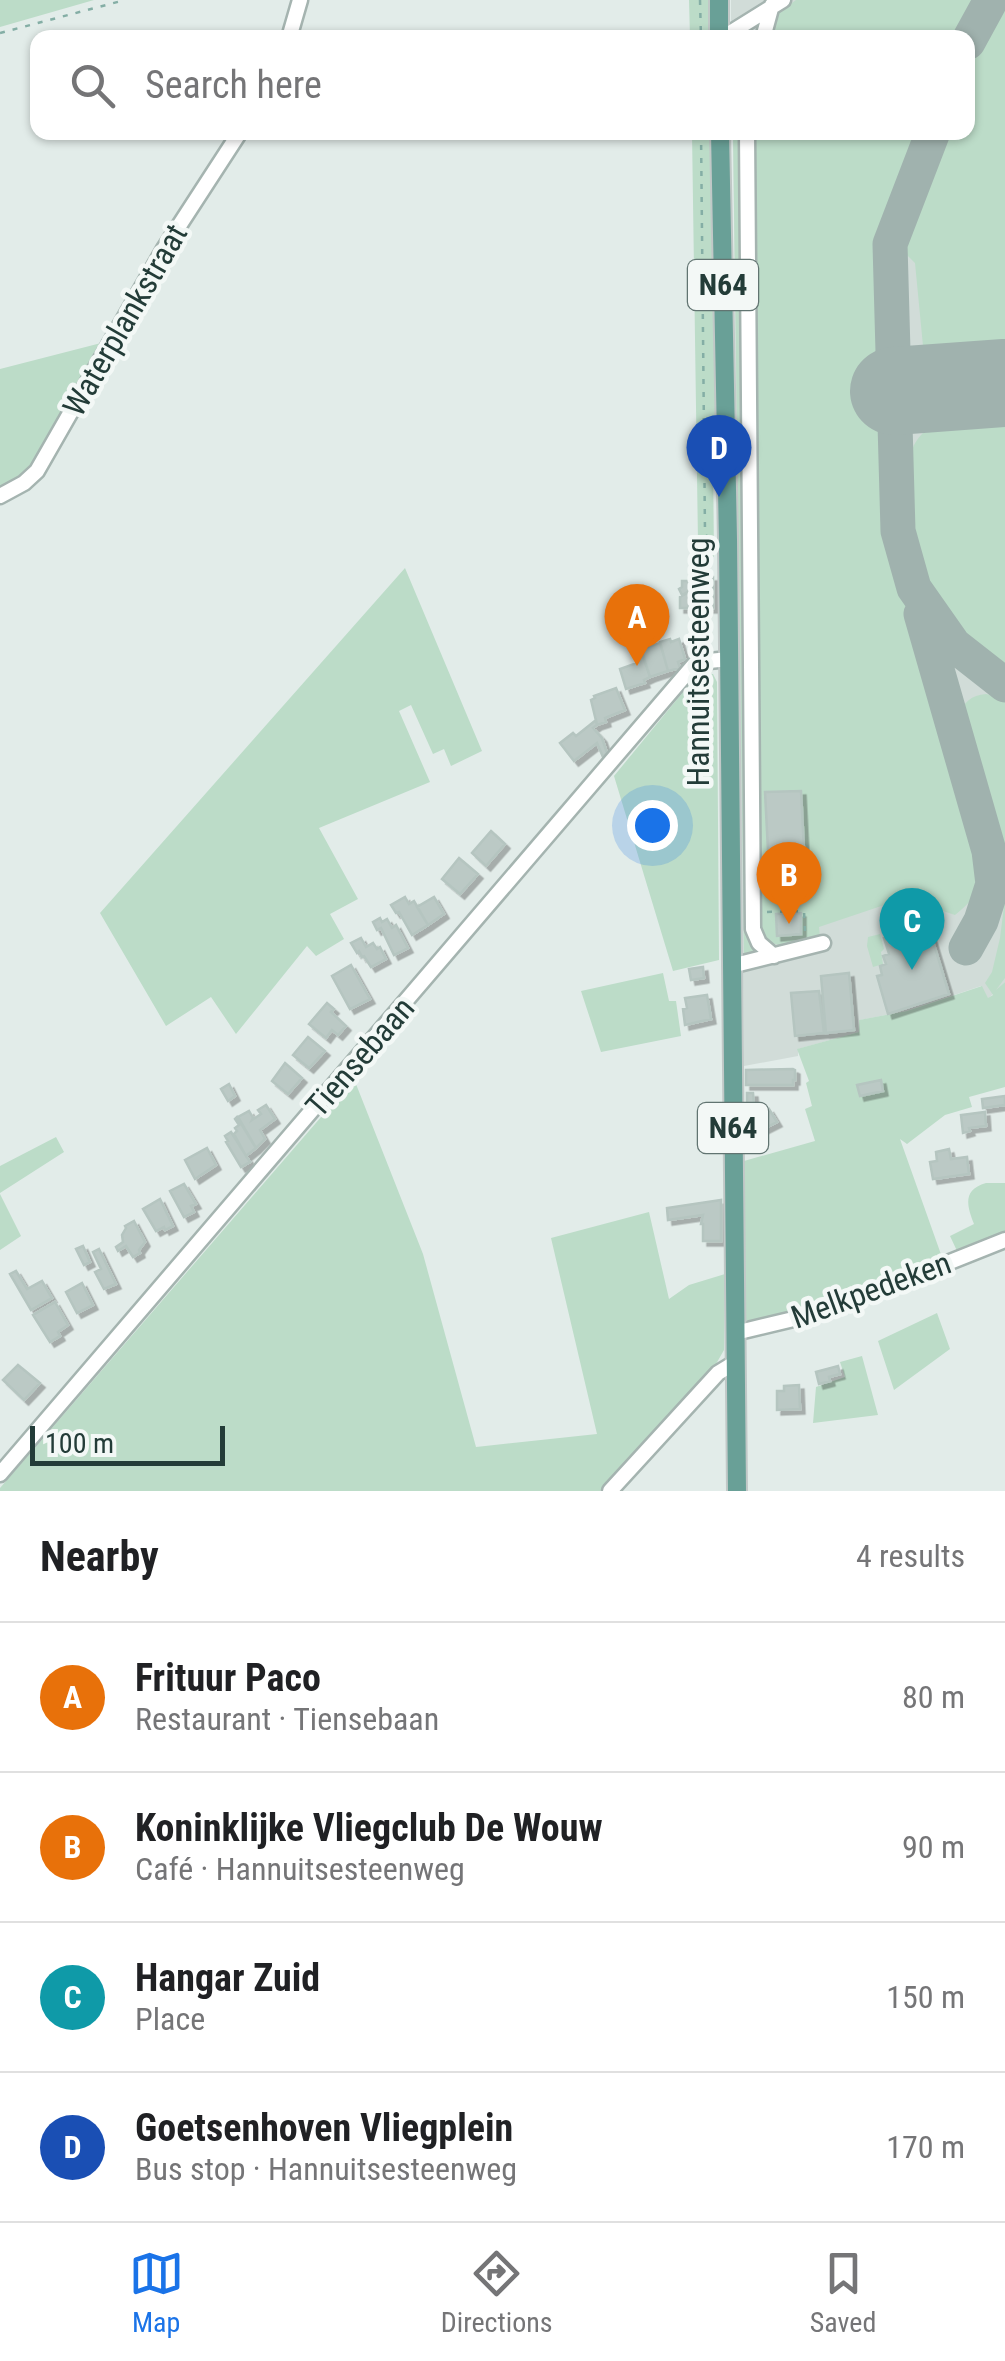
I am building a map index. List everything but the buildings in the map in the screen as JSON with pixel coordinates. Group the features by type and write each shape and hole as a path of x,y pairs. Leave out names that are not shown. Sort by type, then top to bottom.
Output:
{"main road":[{"path":"719,0 720,30"},
{"name":"Hannuitsesteenweg","path":"720,140 730,659 737,1491"}],"street":[{"path":"291,30 300,0"},
{"path":"732,30 776,2"},
{"path":"765,30 776,2"},
{"name":"Waterplankstraat","path":"0,496 38,471 164,249 235,140"},
{"path":"747,140 753,930 759,943 774,956"},
{"name":"Tiensebaan","path":"0,1474 693,666 730,659"},
{"path":"731,966 823,943"},
{"name":"Melkpedeken","path":"735,1333 828,1311 1005,1240"},
{"path":"610,1491 718,1373 736,1362"}],"path":[{"path":"0,33 125,0"},
{"path":"700,0 700,30"},
{"name":"Hannuitsesteenweg","path":"701,140 705,533 716,554"},
{"path":"753,912 804,911 806,948"}],"shaded area":[{"path":"731,0 1005,0 1005,982 988,999 981,986 907,1011 860,1020 859,1032 798,1049 798,1056 744,1066 733,140 975,140 975,30 731,30"}],"green space":[{"path":"0,0 94,0 0,27"},
{"path":"689,0 711,0 712,30 690,30"},
{"path":"796,0 983,0 964,30 770,30 774,16"},
{"path":"1005,0 1005,350 943,354 923,346 915,263 898,246 937,140 975,140 975,43"},
{"path":"692,140 713,140 717,439 713,459 714,557 698,543"},
{"path":"733,140 744,140 760,953 744,957"},
{"path":"750,140 920,140 885,234 877,272 894,535 912,620 980,849 980,879 975,894 955,915 922,904 917,894 819,927 820,937 788,945 774,944 759,935"},
{"path":"105,342 31,472 0,491 0,369"},
{"path":"1005,412 1005,673 945,613 923,576 910,536 907,480 913,447 933,425 962,415"},
{"path":"405,568 482,751 451,766 444,749 433,754 411,705 399,711 430,782 319,828 358,899 330,914 344,939 316,956 307,946 236,1034 211,997 166,1026 100,913"},
{"path":"713,674 717,682 719,960 673,971 614,776 697,675"},
{"path":"986,694 1005,699 1005,898 1001,866 958,716 969,700"},
{"path":"1005,898 1005,978 996,990 1005,982 1005,1087 969,1097 972,1107 945,1115 907,1144 900,1139 943,1260 813,1309 762,1321 746,1320 744,1161 815,1141 805,1109 812,1106 806,1083 809,1081 797,1049 859,1032 859,1020 907,1011 982,986 988,998 993,995 985,983 992,972 1000,938"},
{"path":"880,934 883,964 873,967 868,937"},
{"path":"663,973 669,1001 676,1001 681,1036 601,1052 581,991"},
{"path":"354,1079 423,1254 476,1447 597,1434 551,1238 649,1212 669,1299 689,1285 725,1274 724,1350 716,1364 600,1491 0,1491 0,1488"},
{"path":"56,1137 64,1152 0,1193 0,1166"},
{"path":"986,1183 1005,1183 1005,1232 958,1253 950,1236 974,1224 968,1199 973,1190"},
{"path":"0,1194 21,1236 0,1250"},
{"path":"937,1313 950,1349 894,1390 878,1341"},
{"path":"862,1356 878,1415 813,1423 816,1387 845,1377 840,1362"}],"taxiway":[{"path":"975,30 991,0"},
{"path":"930,140 890,244 898,531 914,588 954,645 1005,685"},
{"path":"921,614 989,851 993,884 981,921 966,948"}],"runway":[{"path":"894,391 1005,383"}],"place":[{"name":"Goetsenhoven Vliegplein","path":"719,497"},
{"name":"Frituur Paco","path":"637,666"},
{"name":"Koninklijke Vliegclub De Wouw","path":"789,924"},
{"name":"Hangar Zuid","path":"912,970"}]}
